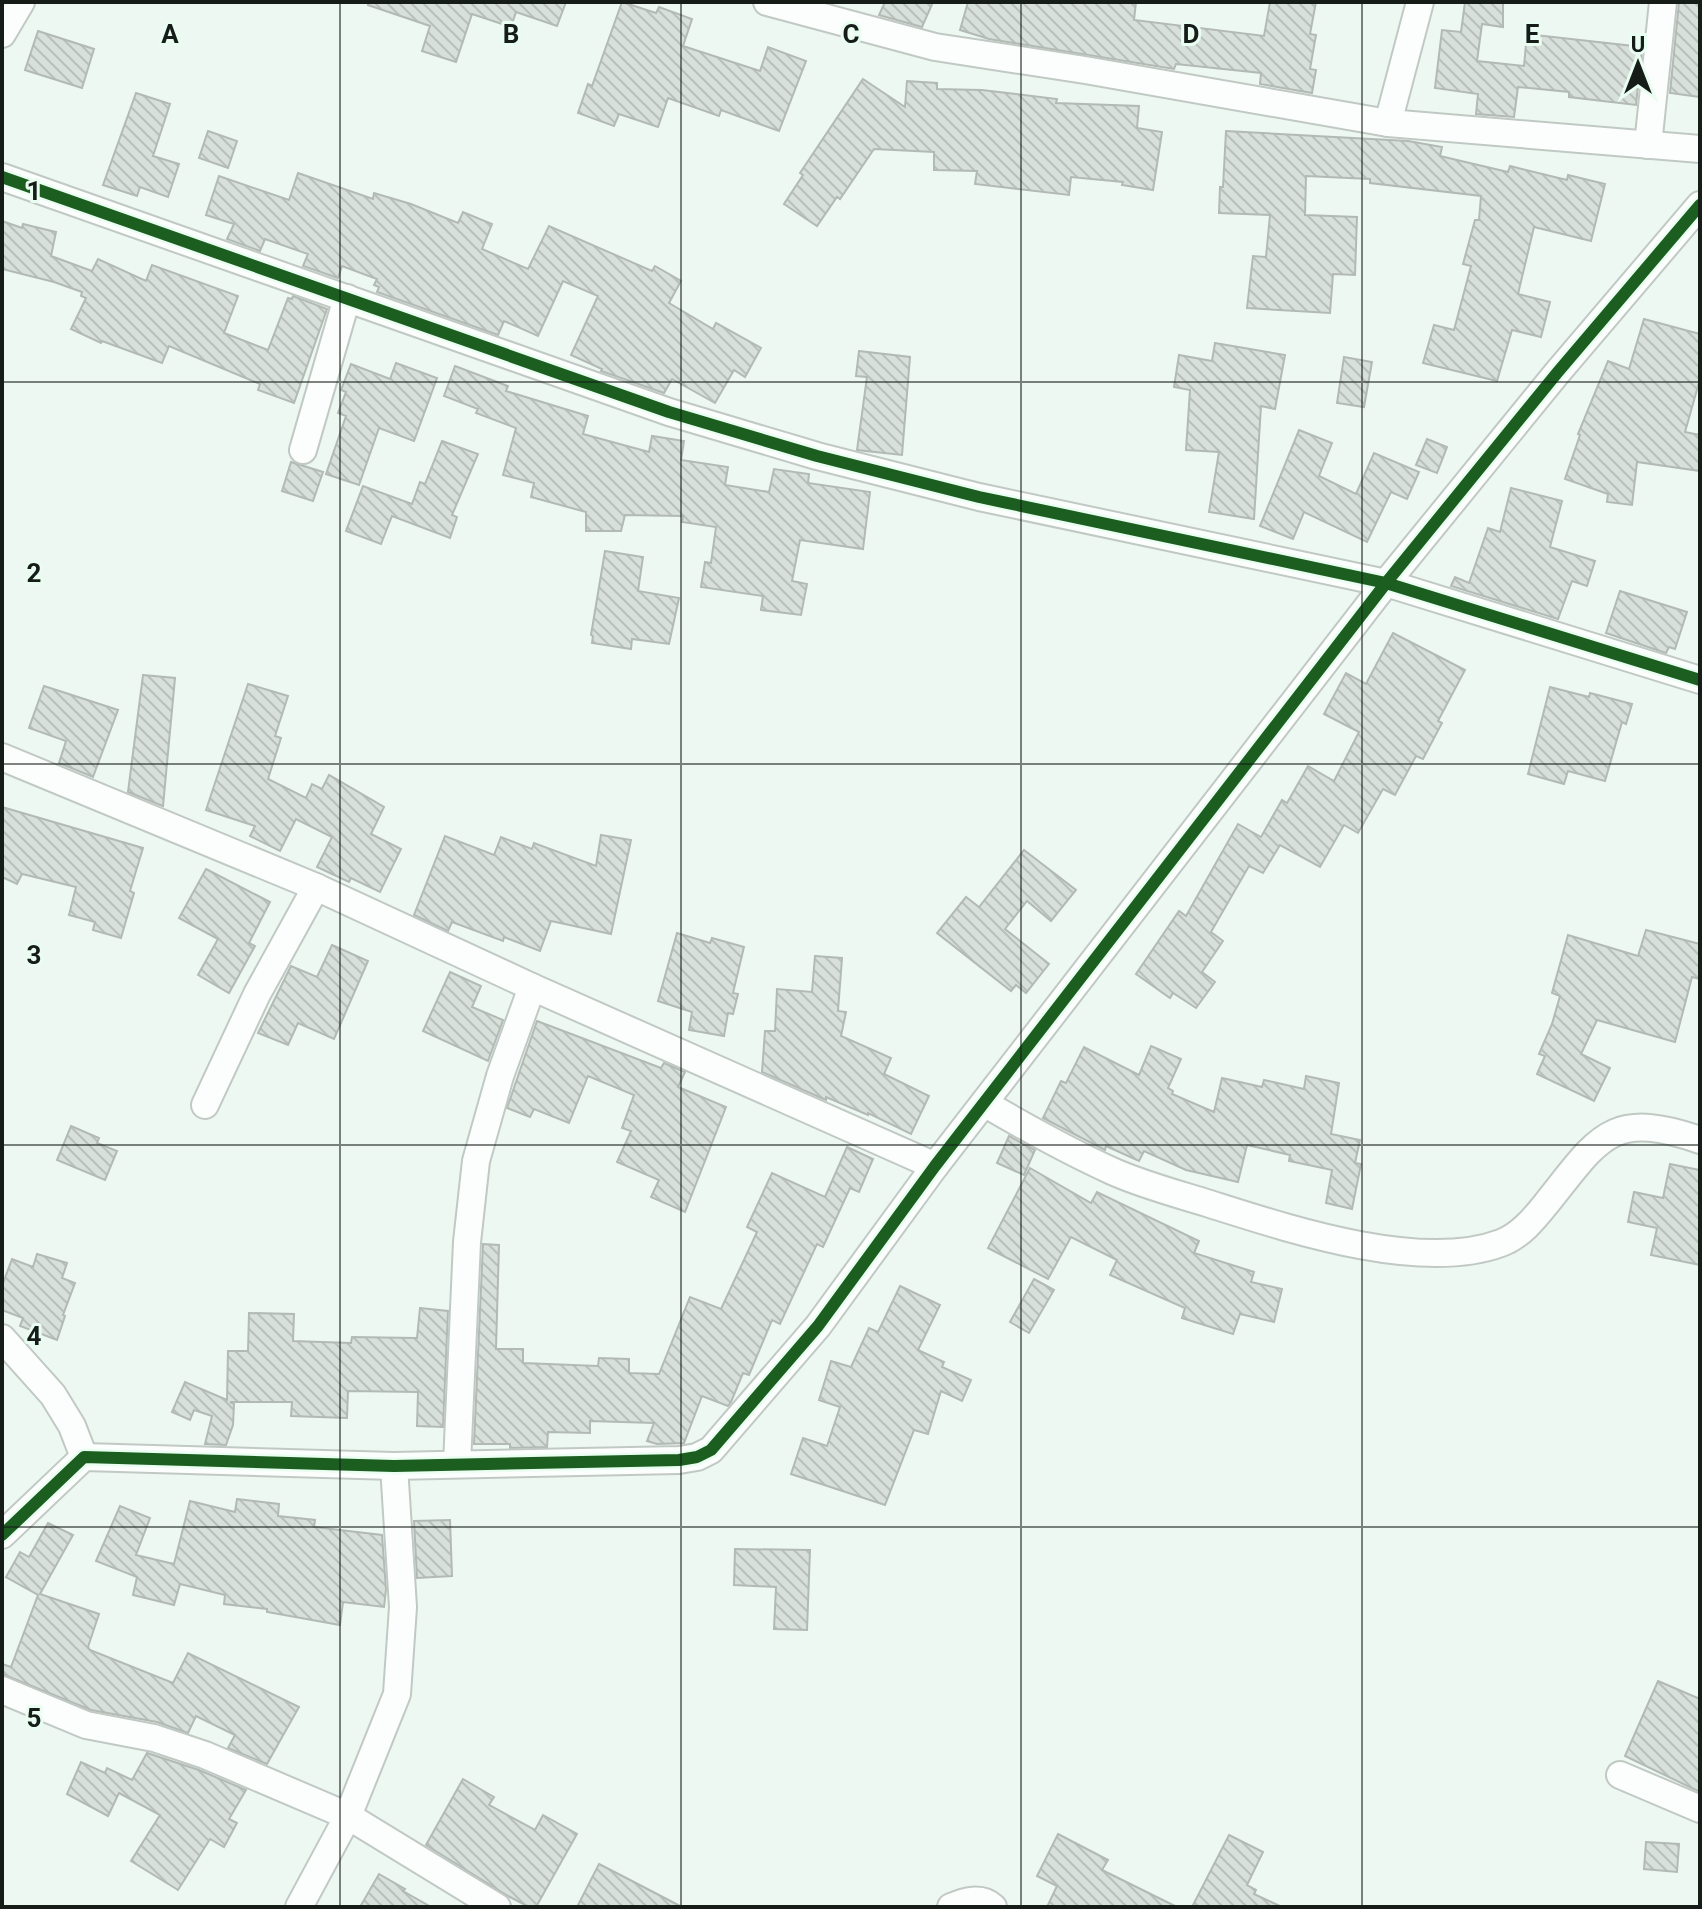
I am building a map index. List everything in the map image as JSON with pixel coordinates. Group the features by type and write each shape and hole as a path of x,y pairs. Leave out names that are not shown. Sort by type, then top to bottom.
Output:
{"street":[{"path":"2,34 21,2"},
{"path":"767,2 935,47 1388,123 1700,149"},
{"path":"1388,123 1420,2"},
{"path":"1648,145 1663,2"},
{"path":"2,177 669,412 817,456 979,497 1386,583 1700,680"},
{"path":"2,1535 84,1457 394,1466 679,1460 697,1457 711,1450 818,1326 935,1166 1386,583 1557,373 1700,205"},
{"path":"303,450 347,298"},
{"path":"2,757 133,814 316,887 532,987 935,1166"},
{"path":"205,1105 257,994 316,887"},
{"path":"457,1464 467,1242 476,1161 500,1076 532,987"},
{"path":"984,1103 1115,1172 1301,1233 1395,1251 1464,1252 1503,1242 1531,1223 1596,1143 1626,1127 1666,1128 1700,1140"},
{"path":"2,1338 53,1395 72,1426 84,1457"},
{"path":"299,1907 348,1816 397,1694 403,1607 394,1466"},
{"path":"2,1690 86,1725 154,1738 205,1755 348,1816 497,1907"},
{"path":"1620,1775 1700,1809"},
{"path":"951,1907 967,1900 988,1902 993,1907"}],"building":[{"path":"369,2 566,2 557,26 516,12 511,27 472,14 456,62 422,51 430,26 368,5"},
{"path":"622,2 656,13 659,7 692,19 683,46 760,71 768,47 806,61 779,131 721,110 719,116 668,98 658,127 619,114 614,126 578,113 588,84 592,86"},
{"path":"885,2 933,2 922,27 879,15"},
{"path":"968,2 1136,2 1134,20 1264,36 1270,2 1316,2 1310,34 1316,35 1310,69 1316,70 1312,93 1260,84 1261,73 1176,64 1174,69 989,39 960,30"},
{"path":"1465,2 1503,2 1503,27 1482,24 1477,61 1524,66 1527,34 1642,47 1636,105 1569,97 1569,92 1518,87 1514,117 1476,114 1478,94 1435,88 1442,30 1461,32"},
{"path":"1679,2 1700,2 1700,97 1670,93"},
{"path":"38,31 94,49 82,88 25,70"},
{"path":"863,79 905,107 907,81 937,83 937,89 982,90 1057,99 1056,103 1139,106 1137,128 1162,132 1153,190 1122,185 1123,182 1071,177 1069,195 975,184 977,171 934,170 934,152 874,149 840,199 837,197 817,226 784,204 803,175 800,173"},
{"path":"136,93 170,104 153,156 179,164 168,197 140,187 137,196 103,185"},
{"path":"208,131 237,141 228,168 199,158"},
{"path":"1226,131 1408,141 1442,147 1440,156 1508,172 1510,166 1567,180 1568,175 1605,184 1591,241 1534,227 1518,294 1550,302 1541,337 1512,330 1497,381 1423,363 1434,325 1454,330 1471,266 1463,264 1475,220 1479,220 1481,196 1370,183 1370,179 1306,176 1305,215 1357,217 1355,275 1333,274 1330,313 1247,308 1253,256 1266,257 1270,215 1219,213"},
{"path":"298,173 373,199 374,193 411,204 458,223 463,212 492,224 482,249 528,269 549,226 652,271 655,266 681,281 669,303 713,329 716,323 761,348 745,377 734,370 715,403 672,379 664,393 601,371 571,355 598,296 563,281 538,336 504,321 498,335 377,292 379,287 374,285 377,279 342,266 338,278 303,266 308,254 265,239 260,251 227,239 234,224 206,215 219,176 289,200"},
{"path":"2,221 22,228 23,224 56,232 51,256 92,271 98,259 146,281 152,265 238,296 224,333 268,350 288,298 292,299 293,296 327,309 294,403 258,390 260,384 169,346 162,363 101,343 71,329 86,298 81,296 82,292 54,282 2,269"},
{"path":"1644,319 1700,334 1700,379 1685,432 1700,435 1700,471 1637,462 1632,505 1607,502 1608,494 1565,479 1578,434 1608,361 1629,369"},
{"path":"1215,343 1285,355 1275,409 1261,406 1254,519 1209,512 1219,452 1186,450 1190,390 1174,387 1179,355 1212,361"},
{"path":"859,351 910,357 902,455 857,450 867,377 856,376"},
{"path":"1344,357 1372,362 1364,407 1337,403"},
{"path":"396,363 437,378 414,441 379,428 359,485 326,474 346,416 338,413 346,392 341,390 351,364 390,379"},
{"path":"455,366 508,386 506,391 588,416 583,434 649,452 652,436 684,441 681,460 728,467 725,485 769,492 774,469 809,474 808,483 870,492 863,549 800,540 792,581 807,584 801,615 761,610 763,596 701,587 705,562 711,563 716,527 682,522 683,516 625,515 621,531 586,531 586,512 531,497 534,483 503,475 516,428 476,413 478,409 444,396"},
{"path":"1299,430 1332,443 1319,476 1356,494 1374,453 1419,472 1407,499 1391,492 1367,542 1304,512 1293,539 1260,526"},
{"path":"1427,439 1447,447 1437,473 1416,465"},
{"path":"442,441 478,454 452,515 457,517 450,538 392,516 381,544 346,531 363,486 412,504 420,482 425,484"},
{"path":"291,462 323,472 313,501 282,491"},
{"path":"1511,488 1562,501 1550,547 1595,561 1587,586 1572,581 1558,619 1451,586 1455,577 1469,583 1488,528 1500,532"},
{"path":"605,551 643,557 638,591 679,598 669,644 632,639 631,649 592,643"},
{"path":"1620,591 1687,612 1675,649 1669,647 1666,653 1606,633"},
{"path":"1393,633 1465,670 1438,721 1442,723 1423,759 1416,756 1395,795 1383,789 1358,833 1344,825 1320,867 1280,845 1263,873 1249,866 1211,932 1223,941 1202,972 1215,982 1196,1008 1173,993 1170,998 1136,974 1179,911 1186,916 1238,824 1261,837 1282,800 1287,803 1308,766 1334,781 1359,732 1324,714 1346,673 1366,684"},
{"path":"143,675 175,678 163,806 128,792"},
{"path":"248,684 288,696 275,736 281,738 268,779 306,798 312,784 322,789 329,775 384,807 371,834 401,849 380,892 317,867 332,837 296,819 280,851 250,836 255,826 206,810"},
{"path":"44,686 118,710 93,777 59,763 66,741 29,728"},
{"path":"1550,687 1632,704 1626,724 1622,722 1605,781 1568,771 1564,784 1528,774"},
{"path":"2,807 143,848 130,891 134,893 121,938 93,930 95,922 69,915 76,887 22,874 17,884 2,877"},
{"path":"601,835 631,840 611,934 551,921 540,951 452,922 448,931 414,915 445,836 494,855 501,837 532,849 534,843 596,866"},
{"path":"1024,850 1076,890 1051,921 1027,901 1005,929 1049,964 1026,993 1016,985 1011,991 937,933 966,897 979,907"},
{"path":"206,869 270,902 249,943 255,946 229,993 198,975 218,939 179,918"},
{"path":"1646,930 1700,944 1700,979 1692,977 1675,1042 1597,1020 1581,1054 1610,1068 1594,1101 1537,1074 1545,1056 1539,1054 1560,996 1552,993 1568,935 1638,956"},
{"path":"677,933 710,943 712,938 744,947 733,993 738,994 733,1014 728,1013 724,1036 689,1030 692,1012 658,1001"},
{"path":"332,945 368,961 334,1039 298,1023 288,1045 258,1033 291,966 317,977"},
{"path":"815,956 842,958 838,1011 846,1012 841,1036 891,1058 884,1074 929,1096 911,1134 868,1113 826,1097 826,1100 762,1072 765,1031 775,1031 777,989 812,992"},
{"path":"450,972 481,986 472,1007 503,1020 488,1061 423,1031"},
{"path":"537,1021 661,1068 664,1063 685,1072 678,1087 726,1107 685,1212 651,1197 659,1180 617,1162 631,1131 622,1128 634,1095 588,1076 569,1123 534,1109 530,1117 507,1108"},
{"path":"1151,1046 1181,1059 1168,1088 1173,1091 1172,1094 1214,1112 1222,1078 1262,1087 1264,1080 1304,1089 1306,1076 1339,1083 1331,1134 1360,1140 1355,1163 1361,1164 1352,1209 1326,1203 1332,1170 1289,1161 1290,1155 1247,1145 1238,1182 1186,1170 1144,1151 1139,1161 1106,1146 1105,1150 1043,1118 1061,1081 1066,1083 1084,1047 1139,1075"},
{"path":"71,1126 99,1138 97,1143 117,1151 105,1180 57,1160"},
{"path":"1009,1136 1035,1150 1024,1175 997,1163"},
{"path":"847,1147 873,1159 859,1192 850,1188 823,1247 817,1244 780,1324 772,1320 749,1375 743,1373 731,1402 728,1406 702,1396 684,1443 657,1444 647,1441 654,1423 590,1421 590,1433 548,1432 547,1447 510,1448 510,1444 474,1444 483,1244 499,1245 496,1349 523,1349 523,1363 598,1366 599,1358 629,1359 629,1373 659,1374 690,1297 721,1309 757,1232 747,1227 772,1173 825,1197"},
{"path":"1670,1164 1700,1170 1700,1265 1651,1255 1657,1228 1628,1222 1634,1192 1663,1198"},
{"path":"1030,1168 1091,1203 1097,1192 1199,1241 1194,1253 1254,1272 1251,1282 1282,1289 1274,1322 1240,1314 1233,1334 1182,1318 1185,1308 1110,1275 1117,1260 1071,1237 1048,1279 988,1248"},
{"path":"37,1254 67,1263 62,1278 75,1283 57,1340 20,1326 23,1318 2,1310 2,1286 12,1259 33,1267"},
{"path":"1034,1279 1054,1290 1029,1333 1010,1322"},
{"path":"900,1286 940,1305 918,1350 944,1362 942,1367 971,1380 962,1401 941,1391 928,1434 914,1430 885,1505 791,1474 803,1438 827,1446 840,1407 819,1400 831,1361 851,1367 869,1328 878,1332"},
{"path":"420,1308 448,1311 443,1427 417,1426 418,1392 348,1391 347,1418 291,1416 292,1402 230,1402 234,1404 233,1425 226,1445 205,1444 212,1416 194,1410 190,1420 172,1412 185,1382 227,1400 228,1351 248,1351 249,1313 294,1314 293,1341 351,1343 352,1337 417,1338"},
{"path":"237,1499 279,1504 278,1516 315,1520 314,1527 382,1535 386,1589 384,1607 343,1602 340,1625 267,1612 267,1609 224,1604 225,1595 180,1584 174,1605 133,1595 137,1577 96,1561 120,1506 150,1518 136,1555 174,1564 190,1501 235,1512"},
{"path":"450,1520 452,1576 417,1578 414,1521"},
{"path":"48,1523 73,1535 40,1594 99,1614 88,1647 90,1650 173,1683 188,1653 299,1707 267,1764 228,1748 235,1735 196,1716 188,1733 157,1722 91,1710 2,1674 2,1664 11,1667 38,1595 6,1577 20,1552 29,1557"},
{"path":"735,1549 810,1550 807,1630 774,1629 776,1587 734,1585"},
{"path":"1658,1681 1700,1699 1700,1792 1625,1756"},
{"path":"147,1753 246,1790 229,1819 237,1823 224,1847 210,1839 178,1890 131,1861 160,1815 119,1793 108,1816 67,1794 81,1762 105,1773 107,1768 132,1780"},
{"path":"463,1779 494,1797 489,1805 535,1830 543,1815 577,1834 536,1907 529,1907 508,1896 426,1845"},
{"path":"1058,1834 1108,1860 1102,1870 1177,1907 1047,1907 1057,1886 1037,1876"},
{"path":"1229,1835 1263,1852 1247,1885 1256,1890 1254,1894 1282,1907 1192,1907"},
{"path":"1646,1842 1679,1844 1677,1872 1644,1869"},
{"path":"599,1864 634,1882 682,1907 577,1907"},
{"path":"379,1874 405,1889 403,1891 431,1907 360,1907"}],"cycle path":[{"path":"2,177 669,412 817,456 979,497 1386,583 1700,680"},
{"path":"2,1535 84,1457 394,1466 679,1460 697,1457 711,1450 818,1326 935,1166 1386,583 1557,373 1700,205"}]}
